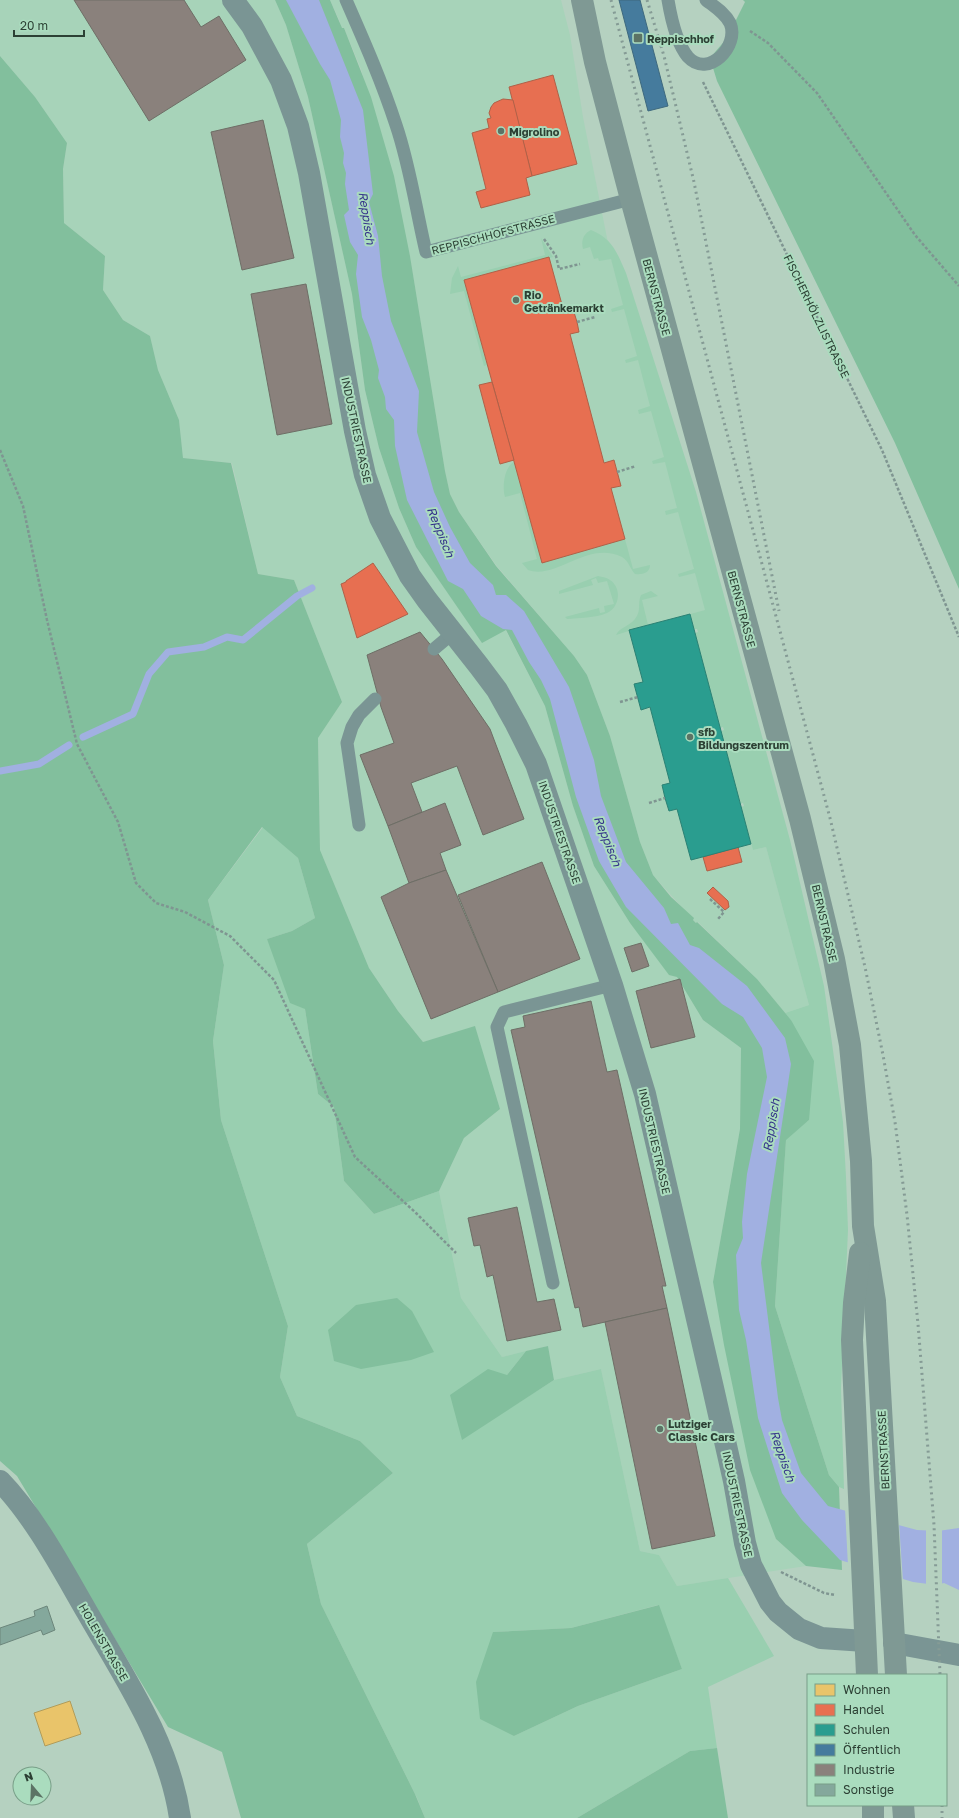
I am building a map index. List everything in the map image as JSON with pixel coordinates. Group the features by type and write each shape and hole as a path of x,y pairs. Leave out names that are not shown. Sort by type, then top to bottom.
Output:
{"main road":[{"name":"BERNSTRASSE","path":"582,0 596,62 631,199 798,811 834,959 850,1045 861,1161 863,1226 875,1301 896,1674"},
{"name":"BERNSTRASSE","path":"863,1226 854,1304 852,1340 867,1674"},
{"path":"865,1641 894,1644"},
{"path":"873,1806 873,1818"},
{"path":"903,1806 904,1818"}],"street":[{"name":"INDUSTRIESTRASSE","path":"233,0 252,26 282,80 298,126 310,173 354,424 365,475 380,518 395,550 410,576 496,690 516,724 536,764 612,985 645,1094 734,1481 745,1543 751,1565 770,1602 778,1612 799,1629 827,1639 865,1641"},
{"name":"HOLENSTRASSE","path":"0,1481 32,1521 73,1588 135,1697 158,1741 170,1773 180,1818"},
{"path":"894,1644 959,1655"}],"lane":[{"name":"REPPISCHHOFSTRASSE","path":"346,0 371,57 396,125 409,171 426,252 631,199"},
{"path":"668,0 679,42 688,58 694,62 708,64 720,58 730,45 732,33 731,25 727,17 706,0"},
{"path":"434,649 453,632"},
{"path":"359,825 347,743 352,727 359,715 376,699"},
{"path":"553,1282 497,1027 504,1012 612,985"}],"path":[{"path":"731,25 751,31 768,43 817,93 915,235 959,286"},
{"name":"FISCHERHÖLZLISTRASSE","path":"694,62 882,450 959,637"},
{"path":"539,222 543,238 556,256 559,269 580,264"},
{"path":"577,322 595,317"},
{"path":"0,450 23,506 47,620 77,744 118,822 136,883 156,903 185,912 230,936 274,980 355,1157 416,1213 456,1253"},
{"path":"617,472 636,466"},
{"path":"620,702 638,697"},
{"path":"649,803 665,798"},
{"path":"710,899 724,912 718,919"},
{"path":"778,1571 824,1593 835,1595"}],"shaded area":[{"path":"0,0 275,0 286,25 308,97 352,294 365,390 379,448 399,508 416,547 482,642 505,629 545,706 573,806 594,866 630,923 677,977 703,1020 741,1048 740,1129 713,1282 776,1539 806,1566 677,1586 659,1555 640,1551 601,1369 554,1380 548,1346 502,1357 461,1298 439,1191 464,1138 500,1109 475,1027 423,1042 398,1011 369,968 320,850 318,738 342,702 294,580 258,574 232,463 183,458 179,420 158,370 150,336 123,320 103,290 105,256 64,223 63,169 67,143 35,97 0,56"},
{"path":"275,0 330,0 342,28 344,28 371,97 394,176 410,256 445,471 450,494 459,512 496,566 574,656 587,675 610,736 640,842 653,875 671,897 694,918 693,920 696,923 697,922 757,979 791,1020 814,1061 809,1120 786,1140 775,1306 829,1475 839,1487 842,1570 806,1566 776,1539 750,1470 724,1345 713,1282 740,1129 741,1048 703,1020 677,977 669,975 630,923 594,866 573,806 545,706 506,630 482,643 416,547 399,508 379,448 365,390 352,294 308,97 286,25"},
{"path":"330,0 561,0 570,35 583,117 611,258 706,610 690,614 753,850 766,847 809,1005 785,1013 757,979 698,922 696,923 653,875 640,842 610,736 587,675 574,656 496,565 459,512 450,494 410,256 361,69 344,28 342,29 339,23 340,22"},
{"path":"743,0 959,0 959,589 895,443 717,81 710,58 727,38 745,2"},
{"path":"0,56 35,97 67,143 63,169 64,223 105,256 103,290 123,320 150,336 158,370 179,420 183,458 231,463 258,574 294,580 342,702 318,738 320,850 369,968 398,1011 423,1042 475,1026 500,1109 464,1138 439,1191 374,1214 344,1181 334,1107 318,1094 305,1009 290,1003 267,939 292,931 315,918 298,858 262,827 208,900 224,965 213,1041 221,1120 288,1326 280,1377 297,1416 360,1441 393,1473 307,1544 321,1604 415,1794 425,1818 241,1818 222,1752 168,1727 17,1476 0,1461"},
{"path":"591,230 609,242 617,253 626,273 696,492 790,840 824,986 843,1122 846,1177 848,1230 841,1388 844,1489 839,1487 829,1475 775,1306 786,1139 809,1120 791,1020 785,1013 809,1005 766,847 753,850 741,807 744,806 743,803 740,804 721,731 724,730 723,727 720,728 695,633 698,632 697,629 694,629 690,614 705,610 695,573 679,577 678,574 694,569 678,512 666,515 665,511 677,508 665,462 653,464 652,461 664,457 651,411 639,414 638,410 650,406 638,360 626,363 625,360 637,356 624,309 612,312 611,309 623,305 611,259 599,261 598,258 594,259 590,247 583,249 583,238"},
{"path":"541,238 553,257 464,280 487,365 484,366 464,291 450,294 452,278 458,266 461,277 545,255"},
{"path":"514,462 542,562 625,539 633,569 650,565 649,570 643,574 635,574 622,557 609,553 597,553 585,556 550,570 539,572 528,570 522,563 537,559 520,493 505,497 504,493 506,473 508,468"},
{"path":"598,576 606,578 614,583 618,592 615,606 607,613 602,615 587,618 567,619 565,617 599,608 600,613 605,612 604,606 614,604 607,581 598,583 596,578 591,580 593,585 559,594 559,591"},
{"path":"651,591 658,596 642,600 648,625 616,635 637,616 641,595"},
{"path":"263,827 298,858 315,918 292,931 267,939 305,1009 318,1094 334,1107 344,1181 374,1214 439,1191 461,1298 502,1357 526,1351 507,1375 462,1439 554,1380 601,1369 640,1551 659,1555 677,1586 728,1578 774,1656 708,1687 717,1748 690,1751 577,1818 425,1818 417,1798 321,1604 307,1544 393,1473 360,1441 297,1416 280,1377 288,1326 221,1120 213,1041 224,965 208,900","holes":["658,1605 682,1669 578,1706 514,1736 493,1632 571,1628"]},
{"path":"397,1298 412,1311 434,1352 411,1360 361,1369 334,1361 328,1330 356,1305"},
{"path":"548,1346 554,1380 462,1440 450,1395 488,1369 507,1375 526,1351"},
{"path":"659,1605 682,1669 578,1706 514,1736 480,1719 476,1682 493,1632 571,1628"},
{"path":"717,1748 728,1818 577,1818 690,1751"}],"water":[{"name":"Reppisch","path":"286,0 319,0 363,110 373,194 369,202 378,236 382,276 391,321 419,391 417,432 434,492 450,527 470,563 493,585 496,595 506,595 524,611 569,687 594,760 601,796 626,862 664,908 671,924 678,923 690,945 699,948 747,986 785,1038 791,1064 761,1263 782,1420 801,1473 828,1506 917,1530 938,1531 959,1528 959,1590 944,1583 936,1585 913,1582 840,1560 802,1520 782,1493 758,1418 746,1340 739,1310 736,1255 743,1238 742,1222 747,1174 767,1077 762,1048 743,1017 722,1004 626,907 599,861 576,797 550,699 541,680 529,662 512,630 503,629 481,616 463,589 448,581 407,500 395,446 394,420 386,409 385,397 378,378 379,370 371,340 362,317 356,274 358,255 350,242 344,215 349,210 345,184 346,173 343,163 344,153 340,137 341,120 330,80"}],"pier":[{"path":"845,1508 899,1523 903,1581 848,1566"},
{"path":"926,1528 942,1528 942,1585 936,1587 926,1586"}],"building: Wohnen":[{"path":"70,1701 81,1734 45,1746 34,1713"}],"building: Handel":[{"path":"553,75 577,164 532,176 509,87"},
{"path":"503,99 513,100 532,176 526,178 530,195 481,208 476,192 486,189 472,133 489,128 487,119 491,118 489,113 491,107 494,103"},
{"path":"549,257 564,312 573,309 577,322 579,332 570,334 604,463 614,460 621,486 611,488 625,539 542,563 464,280"},
{"path":"492,382 514,460 500,464 479,385"},
{"path":"373,563 408,614 357,638 341,584"},
{"path":"738,847 742,862 707,871 703,857"},
{"path":"713,887 728,901 729,907 725,910 707,893"}],"building: Schulen":[{"name":"sfb Bildungszentrum","path":"690,614 751,844 691,860 677,809 669,811 665,798 662,785 670,783 650,707 641,710 634,684 643,682 629,630"}],"building: Öffentlich":[{"path":"619,0 640,0 668,106 648,111"}],"building: Industrie":[{"path":"74,0 184,0 201,27 219,16 246,60 149,121"},
{"path":"263,120 294,258 242,270 211,132"},
{"path":"306,284 332,424 277,435 251,294"},
{"path":"420,632 442,659 490,729 524,819 483,835 457,766 411,783 422,812 388,826 360,755 394,743 381,707 367,655"},
{"path":"445,803 461,845 440,853 446,870 409,883 388,826"},
{"path":"542,862 580,959 498,992 458,895"},
{"path":"446,870 498,992 431,1019 381,897 409,883"},
{"path":"641,943 649,966 632,972 624,948"},
{"path":"680,979 695,1037 651,1048 636,991"},
{"path":"591,1001 607,1072 617,1070 666,1286 662,1286 667,1308 583,1327 579,1307 575,1308 511,1030 525,1027 523,1016"},
{"path":"517,1207 537,1302 554,1299 561,1330 507,1341 493,1275 487,1277 480,1245 474,1246 468,1218"},
{"name":"Lutziger Classic Cars","path":"667,1308 715,1536 652,1549 605,1322"}],"building: Sonstige":[{"path":"47,1606 55,1630 43,1635 41,1630 0,1645 0,1628 35,1616 34,1611"}],"waterway":[{"path":"83,737 133,714 149,674 168,652 204,647 227,637 243,640 297,596 312,588"},
{"path":"0,771 39,764 69,745"}],"railway":[{"path":"611,0 830,818 865,967 883,1055 895,1122 907,1215 918,1324 934,1525 940,1674"},
{"path":"647,0 664,56 694,182 779,611"},
{"path":"942,1806 942,1818"}],"place":[{"name":"Reppischhof","path":"638,38"},
{"name":"Migrolino","path":"501,131"},
{"name":"Rio Getränkemarkt","path":"516,300"},
{"name":"sfb Bildungszentrum","path":"690,737"},
{"name":"Lutziger Classic Cars","path":"660,1429"}]}
